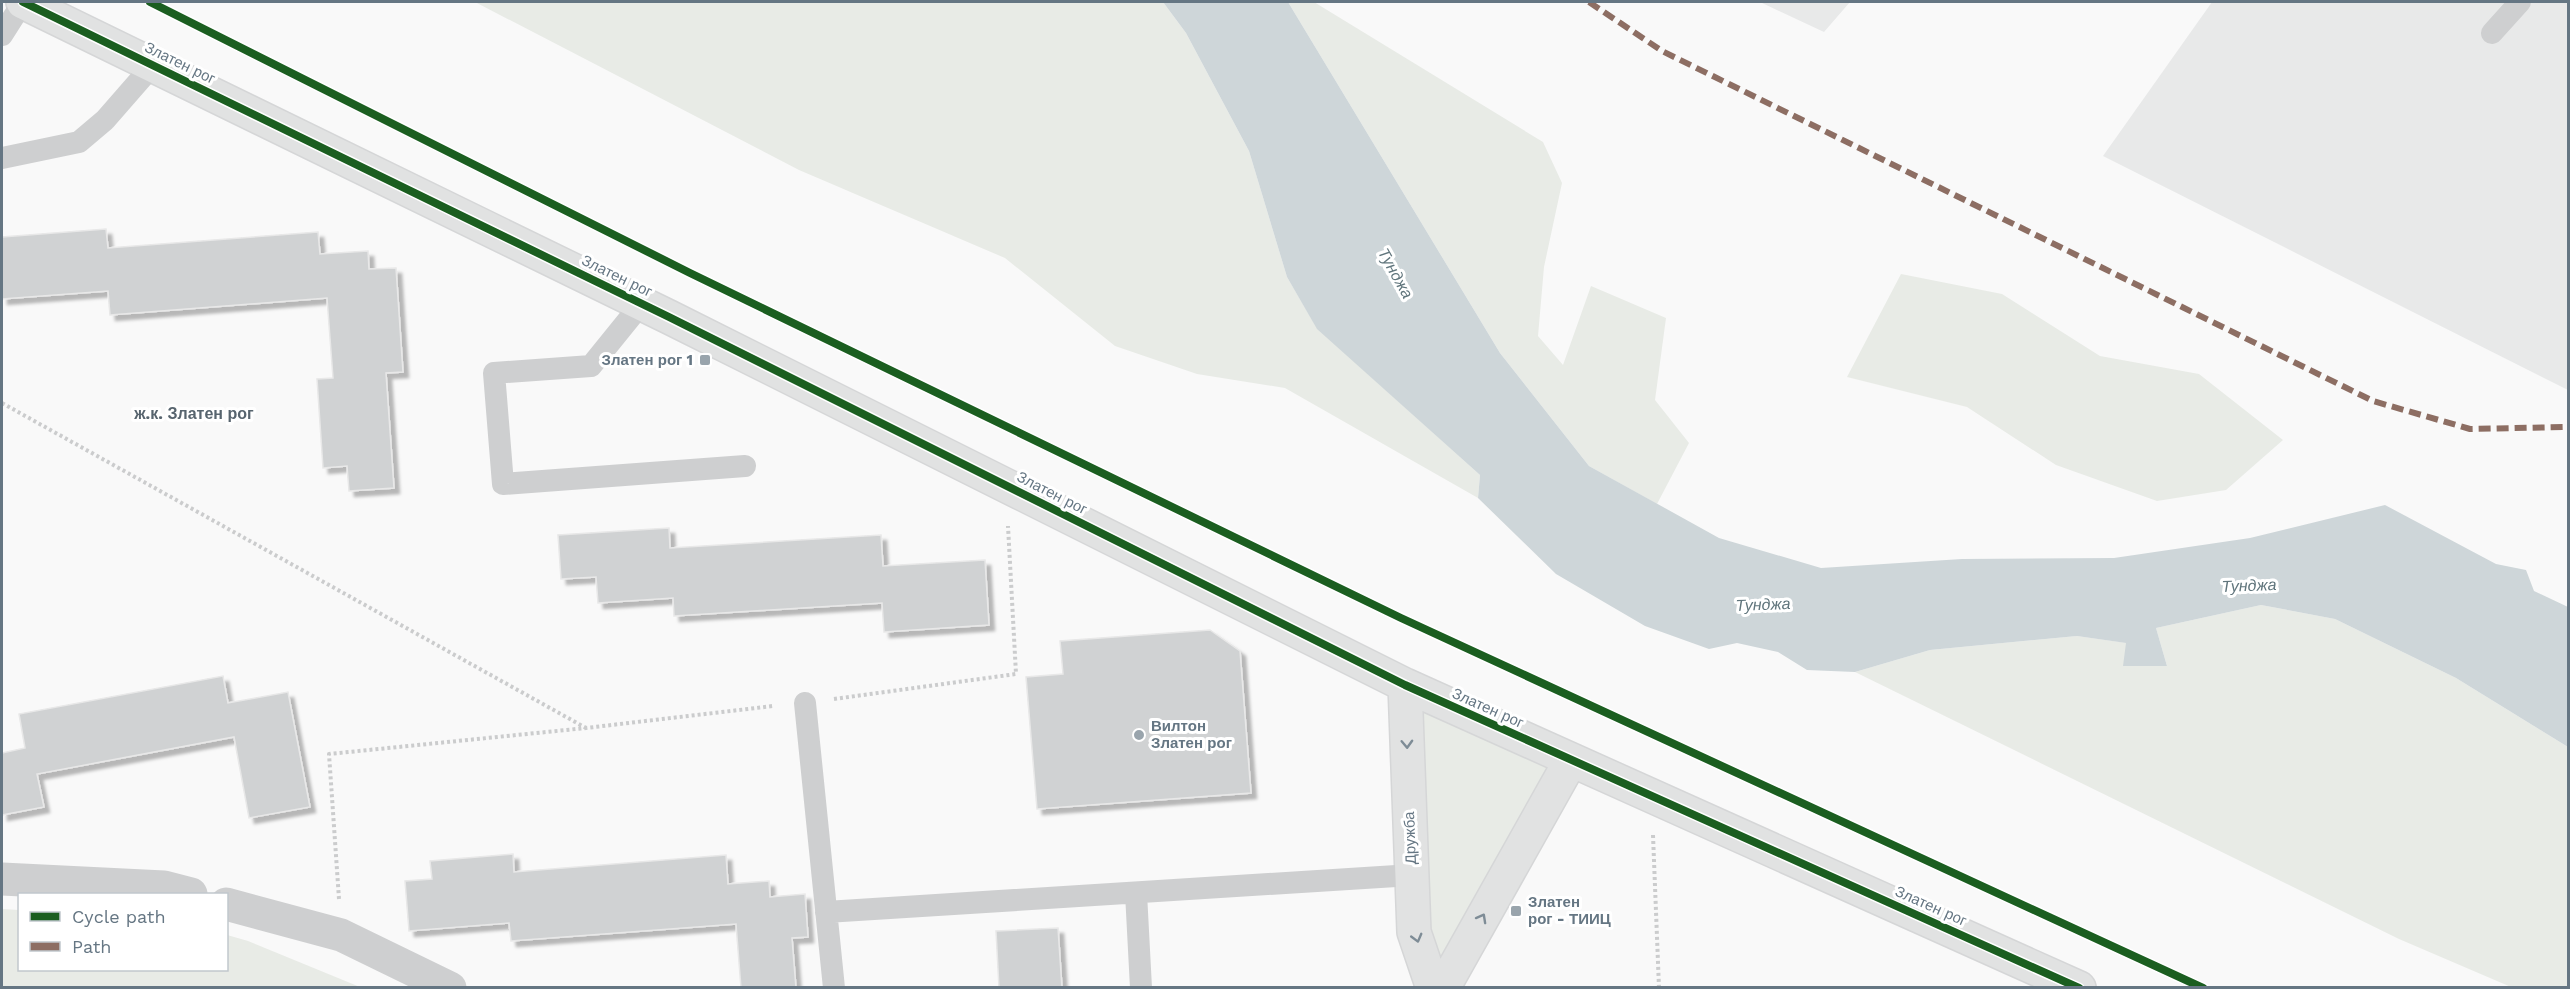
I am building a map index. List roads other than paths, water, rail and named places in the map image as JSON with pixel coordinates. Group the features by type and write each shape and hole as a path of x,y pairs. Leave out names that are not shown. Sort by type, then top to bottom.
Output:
{"street":[{"name":"Златен рог","path":"23,2 642,303 1405,685 2079,987"},
{"name":"Дружба","path":"1405,685 1414,932 1432,987"},
{"path":"1443,987 1571,760"},
{"path":"2,879 164,887 187,893"},
{"path":"228,905 341,935 450,987"}],"lane":[{"path":"2,35 23,2"},
{"path":"2492,33 2520,2"},
{"path":"2,158 79,142 105,120 153,65"},
{"path":"642,303 591,366 494,372 503,484 745,466"},
{"path":"805,703 834,987"},
{"path":"826,912 1412,875"},
{"path":"1136,893 1141,987"}],"water":[{"name":"Тунджа","path":"1163,2 1288,2 1500,353 1589,466 1719,538 1821,568 1962,559 2114,558 2250,538 2385,505 2496,564 2526,570 2534,591 2568,607 2568,747 2456,678 2335,619 2261,605 2156,628 2167,666 2123,666 2126,643 2077,636 1930,650 1855,672 1807,670 1778,652 1737,643 1709,649 1645,626 1556,574 1478,498 1480,475 1317,329 1287,277 1249,151 1186,33"}],"place":[{"name":"Златен рог 1","path":"705,360"},
{"name":"Вилтон Златен рог","path":"1139,735"},
{"name":"Златен рог - ТИИЦ","path":"1516,911"}],"district":[{"name":"ж.к. Златен рог","path":"194,413"}]}
